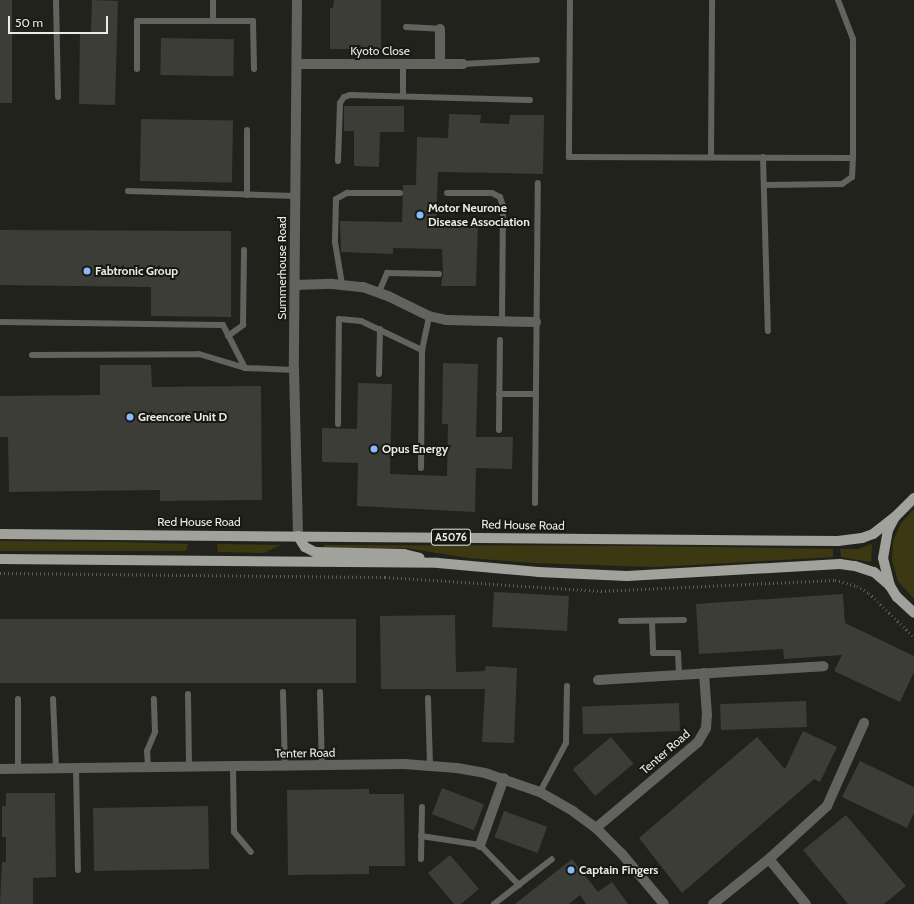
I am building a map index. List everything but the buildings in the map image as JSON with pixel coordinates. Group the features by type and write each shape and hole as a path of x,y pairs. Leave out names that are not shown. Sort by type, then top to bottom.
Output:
{"main road":[{"name":"Red House Road","path":"0,534 838,541 862,538 873,534 895,517 914,498"},
{"path":"890,586 883,558 884,544 895,517"},
{"path":"298,536 305,547 315,552 404,554 438,563"},
{"path":"0,559 438,563 538,572 627,576 840,564 855,566 874,572 890,586 897,597 914,613"}],"street":[{"name":"Summerhouse Road","path":"297,0 294,370 298,536"},
{"path":"440,29 440,64"},
{"name":"Kyoto Close","path":"297,64 463,64"},
{"path":"295,285 342,284 379,292 429,316 463,322 536,322"},
{"path":"598,680 824,666"},
{"name":"Tenter Road","path":"596,828 703,736 707,715 704,673"},
{"path":"713,904 769,859 826,806 864,723"},
{"name":"Tenter Road","path":"0,769 430,765 464,769 504,778 540,792 596,828 622,854 664,904"},
{"path":"480,845 504,778"},
{"path":"769,859 806,904"}],"lane":[{"path":"56,0 58,97"},
{"path":"213,0 213,21"},
{"path":"570,0 569,157 764,156 853,158"},
{"path":"711,156 712,0"},
{"path":"764,185 842,184 852,177 854,39 838,0"},
{"path":"137,69 137,21 252,21 254,69"},
{"path":"406,27 440,29"},
{"path":"463,64 537,60"},
{"path":"403,64 403,96"},
{"path":"338,161 340,103 344,97 358,94 530,100"},
{"path":"247,130 247,195"},
{"path":"764,156 768,331"},
{"path":"536,503 538,183"},
{"path":"128,191 295,196"},
{"path":"342,284 335,242 336,199 347,193 400,193"},
{"path":"447,193 492,193 500,197 503,206 502,322"},
{"path":"228,336 243,325 244,250"},
{"path":"379,292 387,273 439,274"},
{"path":"421,468 422,350 429,316"},
{"path":"338,424 340,319 361,321 422,350"},
{"path":"0,322 223,325 245,368"},
{"path":"380,329 380,374"},
{"path":"499,430 500,340"},
{"path":"32,355 199,354 245,368 294,370"},
{"path":"499,394 536,394"},
{"path":"621,621 684,620"},
{"path":"652,621 653,653 678,653 680,675"},
{"path":"540,792 566,743 567,686"},
{"path":"283,692 285,767"},
{"path":"320,692 322,766"},
{"path":"188,694 189,768"},
{"path":"428,698 430,765"},
{"path":"18,699 18,769"},
{"path":"53,699 56,769"},
{"path":"148,768 147,751 155,732 154,699"},
{"path":"233,767 234,832 251,852"},
{"path":"76,769 78,870"},
{"path":"421,859 422,807"},
{"path":"421,836 480,845 519,885"},
{"path":"494,904 552,859"}],"path":[{"path":"0,573 386,577 601,591 835,580 857,586 869,593 914,637"}],"shaded area":[{"path":"914,509 914,599 898,581 892,561 893,541 901,523"},
{"path":"0,541 188,544 186,551 0,551"},
{"path":"217,544 281,545 264,553 218,552"},
{"path":"872,544 871,562 841,557 840,549 858,549"},
{"path":"324,545 652,546 833,549 833,557 655,567 533,563 469,558 406,548 324,548"}],"place":[{"name":"Motor Neurone Disease Association","path":"420,215"},
{"name":"Fabtronic Group","path":"87,271"},
{"name":"Greencore Unit D","path":"130,417"},
{"name":"Opus Energy","path":"374,449"},
{"name":"Captain Fingers","path":"571,870"}]}
